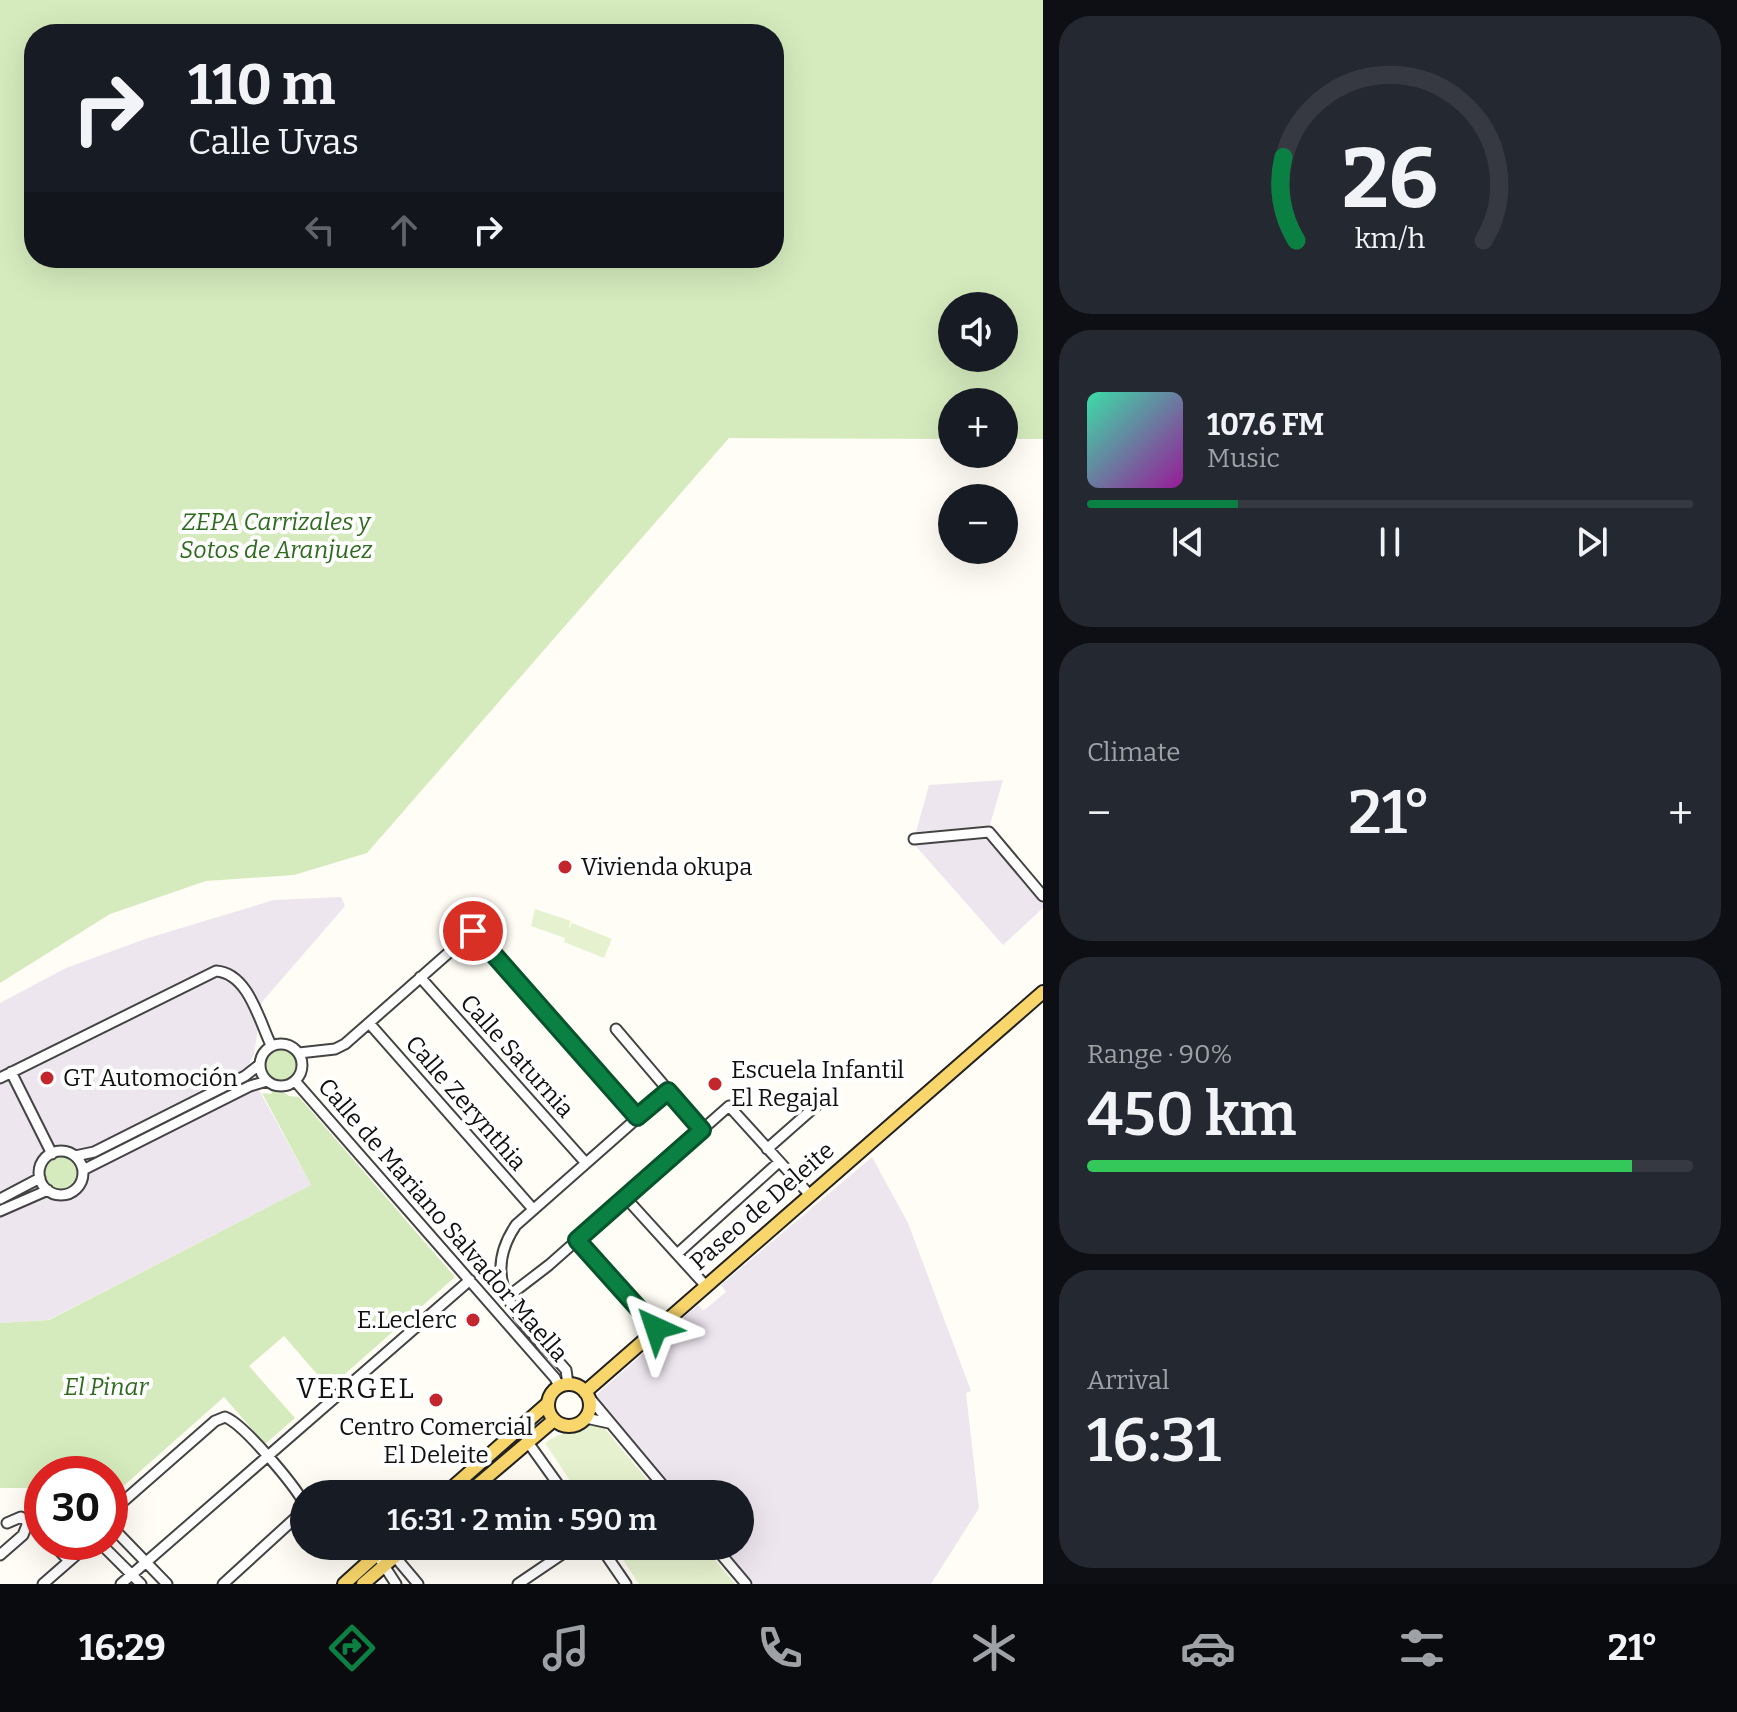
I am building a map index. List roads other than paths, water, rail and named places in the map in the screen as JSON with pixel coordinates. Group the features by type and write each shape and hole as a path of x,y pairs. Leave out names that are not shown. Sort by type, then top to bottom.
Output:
{"main road":[{"name":"Paseo de Deleite","path":"586,1394 656,1328 1043,992"},
{"path":"461,1480 547,1404 564,1385 586,1394 590,1406 586,1418 573,1426 554,1420 547,1404"},
{"path":"483,1480 554,1420"},
{"path":"344,1584 380,1560"},
{"path":"363,1584 384,1560"}],"street":[{"path":"914,839 989,832 1043,896"},
{"path":"299,1053 335,1049 487,919 490,910"},
{"path":"473,931 637,1117"},
{"path":"0,1078 216,971 233,975 241,984 271,1045"},
{"name":"Calle Saturnia","path":"420,977 585,1162"},
{"name":"Calle Zerynthia","path":"369,1023 533,1209"},
{"path":"616,1029 702,1130"},
{"path":"75,1156 83,1170 81,1183 71,1192 58,1195 48,1190 40,1178 41,1167 52,1154 64,1152 75,1156 108,1145 245,1076 259,1065 263,1053 271,1045 284,1043 299,1053 303,1065 295,1081 284,1086 267,1081 250,1086 83,1170"},
{"path":"259,1065 267,1081"},
{"path":"11,1072 52,1154"},
{"name":"Calle de Mariano Salvador Maella","path":"295,1081 564,1385"},
{"path":"564,1385 566,1370 506,1298 499,1277 506,1245 516,1225 668,1091"},
{"path":"767,1149 826,1097"},
{"path":"506,1298 515,1294 729,1106 809,1194"},
{"path":"677,1254 779,1162"},
{"path":"0,1199 40,1178"},
{"path":"0,1211 48,1190"},
{"path":"625,1197 705,1285"},
{"path":"577,1240 656,1328"},
{"path":"121,1584 148,1564 470,1280"},
{"path":"586,1394 658,1480"},
{"path":"128,1497 215,1421 225,1417 233,1420 290,1486"},
{"path":"586,1418 602,1419 612,1425"},
{"path":"527,1441 555,1480"},
{"path":"17,1537 9,1533 4,1522 16,1517 24,1523"},
{"path":"223,1584 290,1523"},
{"path":"0,1555 24,1532"},
{"path":"128,1543 167,1584"},
{"path":"117,1560 141,1584"},
{"path":"391,1560 396,1584"},
{"path":"396,1560 418,1584"},
{"path":"518,1584 553,1560"},
{"path":"610,1560 626,1584"},
{"path":"726,1560 746,1584"},
{"path":"43,1584 69,1561"}],"place":[{"name":"Vivienda okupa","path":"565,867"},
{"name":"GT Automoción","path":"47,1078"},
{"name":"Escuela Infantil El Regajal","path":"715,1084"},
{"name":"E.Leclerc","path":"473,1320"},
{"name":"Centro Comercial El Deleite","path":"436,1400"}],"district":[{"name":"VERGEL","path":"356,1388"}],"park label":[{"name":"ZEPA Carrizales y Sotos de Aranjuez","path":"276,536"},
{"name":"El Pinar","path":"106,1387"}]}
